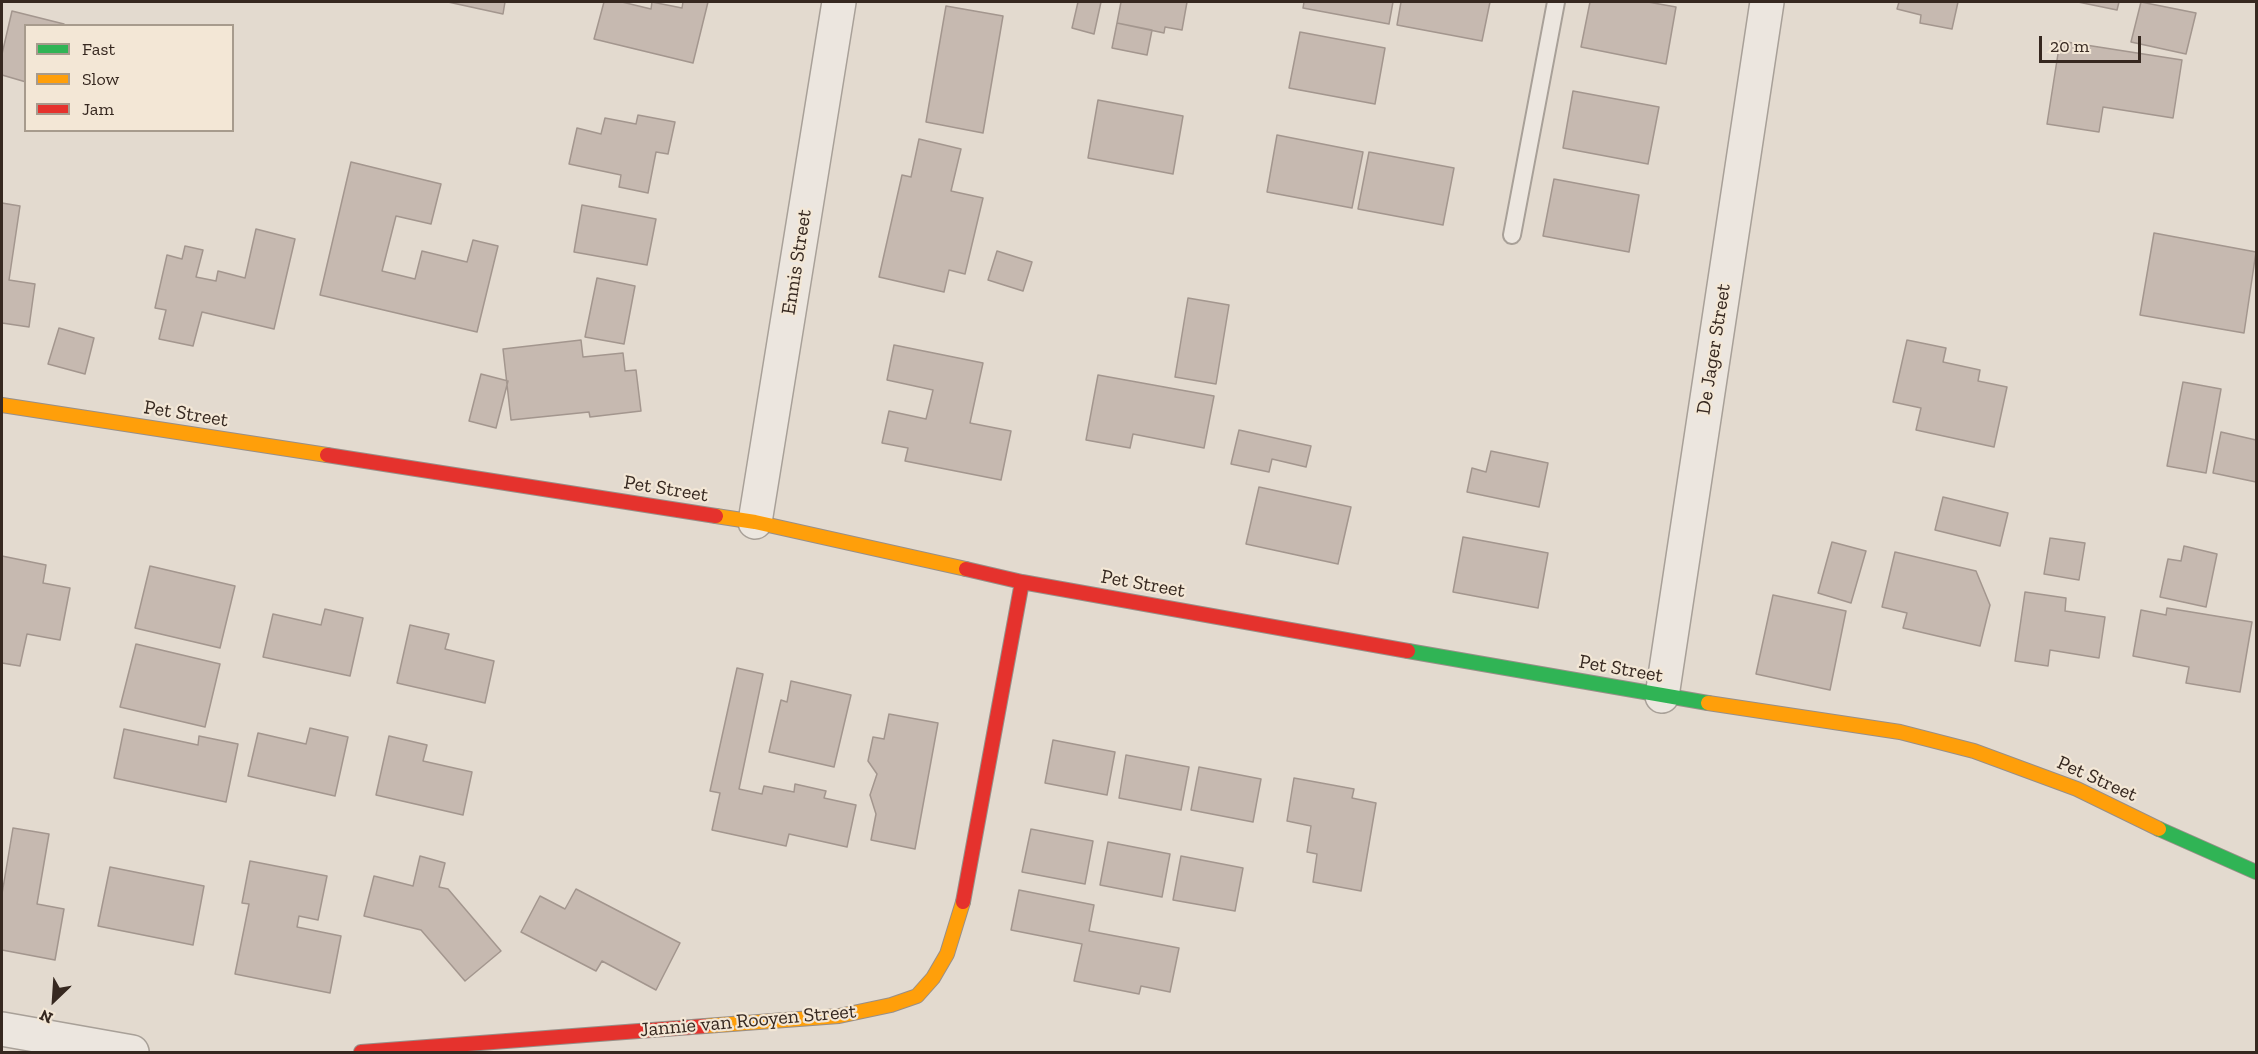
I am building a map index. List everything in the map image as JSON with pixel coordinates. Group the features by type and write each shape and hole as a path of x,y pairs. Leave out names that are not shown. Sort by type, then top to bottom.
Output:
{"street":[{"name":"Ennis Street","path":"755,522 839,2"},
{"name":"De Jager Street","path":"1662,696 1767,2"},
{"name":"Pet Street","path":"2,405 755,522 1022,582 1662,696 1899,732 1974,751 2077,789 2147,824 2256,872"},
{"name":"Jannie van Rooyen Street","path":"361,1053 839,1016 891,1005 916,996 933,978 947,954 963,902 1022,582"},
{"path":"2,1029 132,1053"}],"lane":[{"path":"1512,235 1556,2"}],"building":[{"path":"448,2 505,2 503,14"},
{"path":"604,2 622,2 651,9 652,2 682,8 683,2 708,2 693,63 594,39"},
{"path":"1078,2 1101,2 1094,34 1072,28"},
{"path":"1121,2 1187,2 1182,30 1165,27 1164,33 1117,23"},
{"path":"1304,2 1393,2 1389,24 1303,8"},
{"path":"1401,2 1490,2 1482,41 1397,25"},
{"path":"1590,2 1648,2 1676,7 1666,64 1581,47"},
{"path":"1899,2 1958,2 1952,29 1920,23 1921,15 1897,9"},
{"path":"2078,2 2119,2 2117,10"},
{"path":"2141,2 2196,13 2186,54 2131,42"},
{"path":"946,6 1003,16 983,133 926,122"},
{"path":"12,11 64,24 24,24 24,81 2,75 2,54"},
{"path":"1117,23 1152,30 1147,55 1112,48"},
{"path":"1300,32 1385,48 1375,104 1289,88"},
{"path":"2060,41 2182,60 2173,118 2103,107 2099,132 2047,124"},
{"path":"1573,91 1659,107 1648,164 1563,148"},
{"path":"1098,100 1183,116 1173,174 1088,158"},
{"path":"638,115 675,122 668,154 656,152 648,193 619,187 621,175 569,164 577,128 601,134 605,118 636,124"},
{"path":"1277,135 1363,152 1352,208 1267,192"},
{"path":"919,139 961,149 951,191 983,198 965,274 949,270 944,292 879,277 902,175 911,177"},
{"path":"1369,152 1454,168 1443,225 1358,209"},
{"path":"351,162 441,184 431,224 396,216 382,271 415,279 422,251 467,262 473,240 498,246 477,332 320,295"},
{"path":"1554,179 1639,195 1629,252 1543,236"},
{"path":"2,203 20,206 9,280 35,284 29,327 2,323"},
{"path":"582,205 656,219 647,265 574,252"},
{"path":"256,229 295,239 274,329 202,312 193,346 159,339 166,310 155,308 167,255 182,259 185,246 203,250 196,277 216,281 218,271 245,278"},
{"path":"2154,233 2256,252 2244,333 2140,315"},
{"path":"997,251 1032,262 1023,291 988,280"},
{"path":"597,278 635,286 624,344 585,337"},
{"path":"1188,298 1229,305 1216,384 1175,377"},
{"path":"59,328 94,338 85,374 48,364"},
{"path":"581,340 583,357 623,353 625,371 636,370 641,411 590,417 589,412 511,420 503,349"},
{"path":"1907,340 1946,348 1943,362 1980,370 1978,381 2007,387 1994,447 1916,430 1921,408 1893,402"},
{"path":"894,345 983,363 970,423 1011,431 1001,480 905,461 908,448 882,443 889,411 926,419 933,390 887,380"},
{"path":"481,374 508,381 496,428 469,421"},
{"path":"1098,375 1214,396 1204,448 1133,434 1130,448 1086,440"},
{"path":"2183,382 2221,389 2206,473 2167,466"},
{"path":"1239,430 1311,446 1306,467 1272,459 1269,472 1231,464"},
{"path":"2221,432 2256,440 2256,482 2213,473"},
{"path":"1491,451 1548,463 1539,507 1467,492 1472,468 1486,472"},
{"path":"1259,487 1351,507 1338,564 1246,544"},
{"path":"1943,497 2008,513 2000,546 1935,530"},
{"path":"1463,537 1548,553 1538,608 1453,592"},
{"path":"2050,538 2085,543 2079,580 2044,574"},
{"path":"1832,542 1866,551 1851,603 1818,593"},
{"path":"2184,546 2217,554 2206,607 2160,597 2168,559 2181,561"},
{"path":"1895,552 1976,571 1990,605 1980,646 1903,628 1907,613 1882,607"},
{"path":"2,556 46,565 43,583 70,588 60,640 27,634 20,666 2,663"},
{"path":"150,566 235,586 220,648 135,628"},
{"path":"2025,592 2066,598 2065,611 2105,617 2099,658 2050,650 2048,666 2015,661"},
{"path":"1773,595 1846,611 1830,690 1756,674"},
{"path":"2167,608 2252,622 2240,692 2186,683 2189,667 2133,656 2141,610 2166,615"},
{"path":"325,609 363,618 350,676 263,657 273,614 321,625"},
{"path":"410,625 449,634 445,649 494,661 485,703 397,683"},
{"path":"136,644 220,664 205,727 120,707"},
{"path":"737,668 763,674 739,789 762,794 764,786 794,792 795,784 826,791 824,798 856,805 847,847 789,834 786,846 712,830 720,793 710,791"},
{"path":"791,681 851,695 834,767 769,752 781,700 787,702"},
{"path":"889,714 938,723 915,849 871,840 876,814 870,795 877,774 868,761 873,737 884,739"},
{"path":"310,728 348,737 335,796 248,776 258,733 306,744"},
{"path":"124,729 198,745 199,736 238,744 226,802 114,778"},
{"path":"389,736 427,745 423,761 472,772 463,815 376,795"},
{"path":"1053,740 1115,752 1107,795 1045,783"},
{"path":"1126,755 1189,767 1181,810 1119,798"},
{"path":"1199,767 1261,779 1253,822 1191,810"},
{"path":"1294,778 1354,789 1352,798 1376,803 1361,891 1313,882 1317,854 1307,852 1311,826 1287,821"},
{"path":"13,828 49,834 37,904 64,909 55,960 2,950 2,894"},
{"path":"1031,829 1093,841 1085,884 1022,872"},
{"path":"1108,842 1170,854 1162,897 1100,885"},
{"path":"420,856 445,863 439,887 448,889 501,951 465,981 421,930 364,916 374,876 413,886"},
{"path":"1181,856 1243,868 1235,911 1173,900"},
{"path":"250,861 327,876 318,920 299,916 297,927 341,936 330,993 235,974 249,904 242,903"},
{"path":"110,867 204,886 193,945 98,926"},
{"path":"576,889 680,943 656,990 602,961 596,971 521,932 540,896 565,909"},
{"path":"1019,890 1094,905 1089,931 1179,948 1170,992 1141,986 1139,994 1074,981 1082,944 1011,930"}],"traffic: fast":[{"path":"1408,651 1708,703"},
{"path":"2159,829 2256,872"}],"traffic: slow":[{"path":"2,405 327,455"},
{"path":"716,516 755,522 966,569"},
{"path":"1708,703 1900,732 1974,751 2077,789 2159,829"},
{"path":"705,1026 839,1016 891,1005 917,996 933,978 947,954 963,902"}],"traffic: jam":[{"path":"327,455 716,516"},
{"path":"966,569 1022,582 1408,651"},
{"path":"963,902 1022,582"},
{"path":"361,1052 705,1026"}]}
